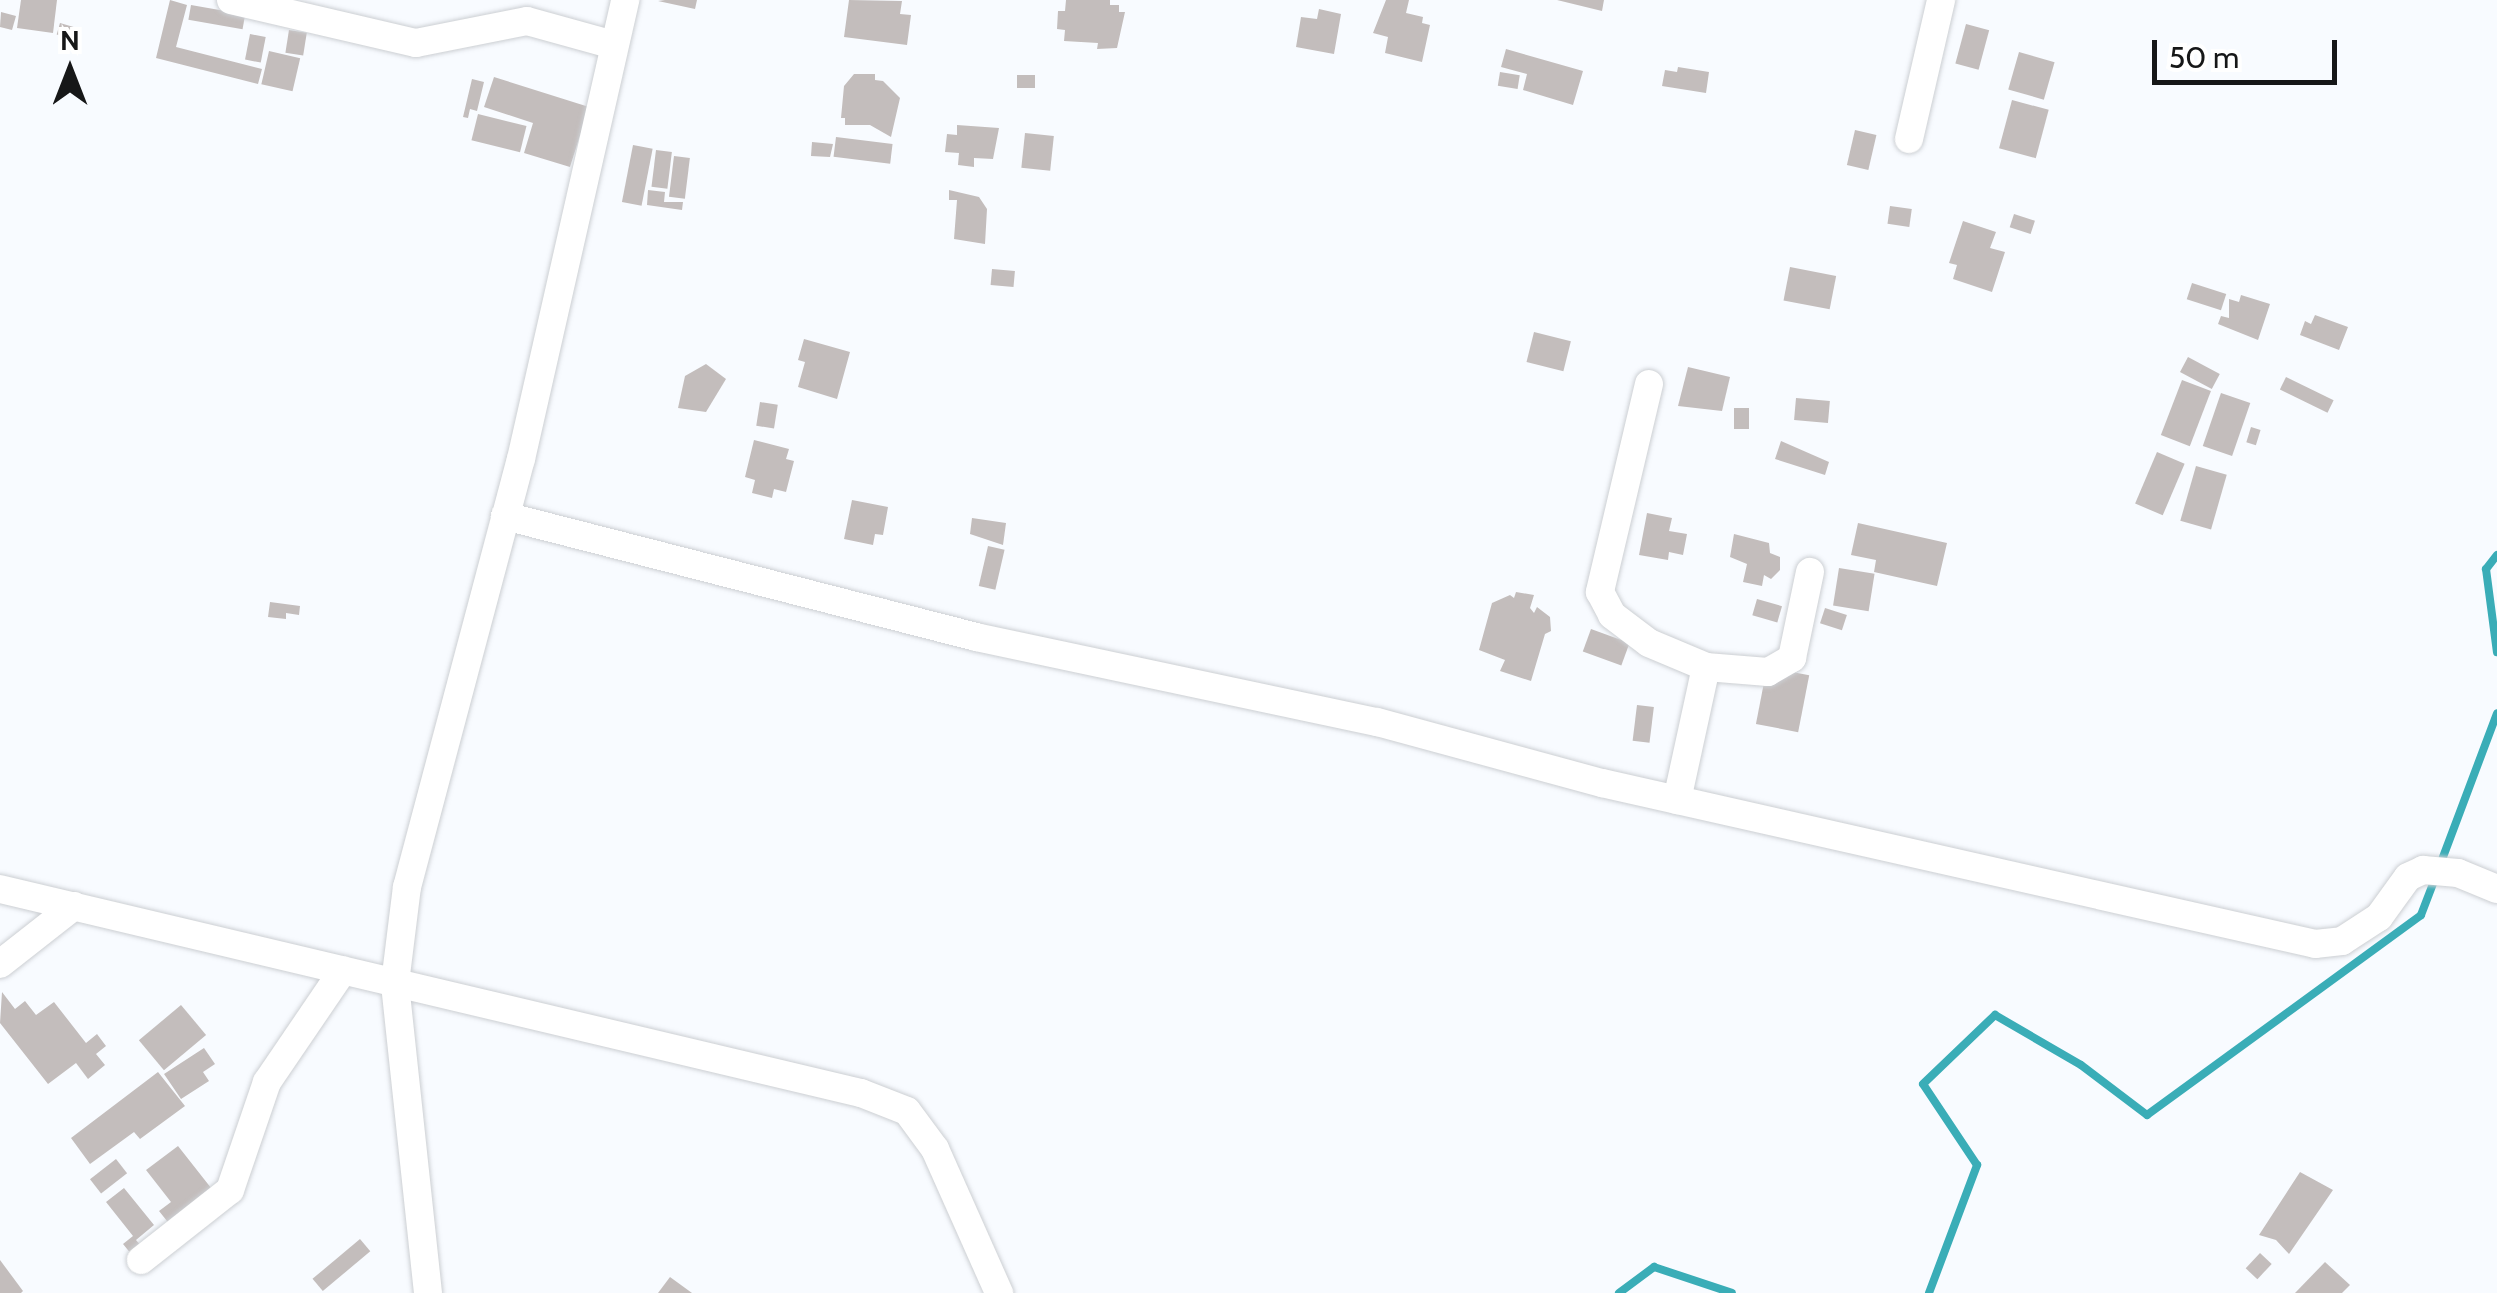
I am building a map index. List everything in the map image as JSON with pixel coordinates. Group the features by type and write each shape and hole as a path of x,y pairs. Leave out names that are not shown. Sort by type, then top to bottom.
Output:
{"street":[{"path":"232,0 416,43 527,21 614,45"},
{"path":"428,1293 395,983 416,851 505,516 625,0"},
{"path":"1909,139 1941,0"},
{"path":"1649,384 1600,592 1612,616 1649,642 1706,667 1768,672 1792,658 1810,572"},
{"path":"505,516 976,637 1377,722 1678,800 2315,944 2342,941 2379,917 2408,878 2422,870 2458,873 2497,888"},
{"path":"1678,800 1706,667"},
{"path":"0,889 860,1092 906,1111 935,1149 998,1293"},
{"path":"0,964 74,906"},
{"path":"141,1260 230,1190 267,1082 343,970"}],"building":[{"path":"21,0 57,0 53,33 17,28"},
{"path":"170,0 187,5 176,47 262,69 258,84 156,58"},
{"path":"697,0 695,9 658,1"},
{"path":"849,0 902,1 900,14 911,15 907,45 844,37"},
{"path":"1066,0 1110,0 1110,5 1119,5 1119,12 1125,12 1117,48 1097,49 1098,43 1064,41 1065,30 1057,29 1058,11 1065,11"},
{"path":"1386,0 1409,0 1406,13 1423,17 1422,23 1430,25 1422,62 1385,53 1388,37 1373,33"},
{"path":"1557,0 1604,0 1602,11"},
{"path":"191,5 245,15 243,29 188,20"},
{"path":"1319,9 1341,14 1334,54 1296,47 1301,17 1317,19"},
{"path":"1,12 16,16 12,30 0,27"},
{"path":"60,23 74,27 71,39 57,35"},
{"path":"1966,24 1989,30 1979,70 1955,64"},
{"path":"289,30 307,33 303,56 285,53"},
{"path":"250,34 266,37 261,63 245,60"},
{"path":"1506,49 1583,71 1573,105 1523,90 1527,74 1501,67"},
{"path":"269,51 300,58 293,91 261,84"},
{"path":"2019,52 2055,62 2044,100 2008,89"},
{"path":"1678,67 1709,72 1706,93 1662,86 1665,70 1677,72"},
{"path":"1500,72 1520,75 1518,89 1498,86"},
{"path":"854,74 875,74 875,80 883,81 900,98 891,137 870,125 845,125 845,118 841,118 844,86"},
{"path":"1017,75 1035,75 1035,88 1017,88"},
{"path":"494,77 589,107 570,167 524,153 533,123 484,107"},
{"path":"472,79 484,82 477,111 470,109 468,118 463,117"},
{"path":"2012,100 2049,110 2036,158 1999,148"},
{"path":"478,114 527,126 520,152 471,140"},
{"path":"957,125 999,128 993,159 974,158 974,167 958,165 959,153 945,152 947,134 957,135"},
{"path":"1855,130 1876,135 1868,170 1847,165"},
{"path":"1025,133 1054,136 1050,171 1021,168"},
{"path":"836,137 893,144 890,164 834,157"},
{"path":"812,142 833,144 830,157 811,156"},
{"path":"633,145 653,149 642,206 622,202"},
{"path":"656,150 672,152 667,189 651,187"},
{"path":"674,156 690,158 685,199 669,197"},
{"path":"648,190 665,192 664,202 683,202 682,210 647,205"},
{"path":"949,190 979,197 987,209 985,244 954,239 957,200 949,200"},
{"path":"1890,206 1912,209 1909,227 1887,224"},
{"path":"2014,214 2035,221 2031,234 2010,227"},
{"path":"1963,221 1996,232 1990,248 2005,252 1992,292 1953,279 1957,265 1949,263"},
{"path":"1790,267 1836,276 1830,309 1784,300"},
{"path":"992,269 1015,271 1014,287 991,285"},
{"path":"2192,283 2226,294 2221,310 2187,299"},
{"path":"2241,295 2270,304 2258,340 2218,324 2221,316 2229,318 2229,299 2239,302"},
{"path":"2315,315 2348,327 2339,350 2300,335 2305,321 2311,324"},
{"path":"1534,332 1571,341 1563,371 1527,362"},
{"path":"804,339 850,352 837,399 798,387 805,362 798,360"},
{"path":"2188,357 2220,374 2212,389 2180,372"},
{"path":"706,364 726,379 706,412 678,408 685,376"},
{"path":"1688,367 1730,377 1722,411 1678,406"},
{"path":"2286,377 2334,400 2327,413 2280,390"},
{"path":"2182,380 2211,391 2190,446 2161,435"},
{"path":"2221,393 2250,403 2232,456 2203,446"},
{"path":"1796,398 1830,401 1828,423 1794,420"},
{"path":"760,402 778,405 774,429 756,426"},
{"path":"1734,408 1749,408 1749,429 1734,429"},
{"path":"2251,427 2261,430 2256,445 2246,442"},
{"path":"754,440 789,449 786,459 794,461 786,492 774,489 772,498 752,493 755,480 745,477"},
{"path":"1781,441 1829,462 1825,475 1775,459"},
{"path":"2157,452 2185,464 2163,515 2135,504"},
{"path":"2196,466 2227,475 2211,530 2180,521"},
{"path":"852,500 888,507 883,535 875,534 873,545 844,539"},
{"path":"1647,513 1672,518 1669,531 1687,534 1683,555 1669,552 1668,560 1639,555"},
{"path":"972,518 1006,523 1003,545 970,534"},
{"path":"1858,523 1947,543 1937,586 1874,572 1876,560 1851,555"},
{"path":"1734,534 1769,543 1770,553 1780,557 1780,570 1771,579 1764,575 1762,586 1743,582 1747,564 1730,557"},
{"path":"988,546 1005,550 995,590 979,586"},
{"path":"1839,568 1875,574 1869,611 1833,606"},
{"path":"1516,592 1534,595 1530,608 1534,613 1537,607 1550,617 1551,631 1545,634 1531,681 1500,671 1505,660 1479,650 1492,603 1510,595 1514,598"},
{"path":"1757,599 1782,606 1777,623 1752,615"},
{"path":"270,602 300,606 299,615 286,613 286,619 268,617"},
{"path":"1825,608 1847,615 1842,630 1820,623"},
{"path":"1591,629 1630,643 1621,666 1583,652"},
{"path":"1767,667 1809,675 1798,732 1756,724"},
{"path":"1637,705 1654,707 1649,743 1633,741"},
{"path":"2,992 15,1009 25,1001 36,1015 54,1002 86,1043 97,1034 106,1046 96,1054 105,1065 88,1079 76,1063 48,1084 0,1023"},
{"path":"181,1005 206,1035 164,1070 139,1040"},
{"path":"204,1048 215,1064 203,1072 209,1081 181,1099 164,1074"},
{"path":"158,1072 185,1106 140,1139 134,1132 90,1164 71,1138"},
{"path":"178,1146 215,1193 171,1226 159,1211 171,1202 146,1170"},
{"path":"116,1159 127,1173 101,1194 90,1179"},
{"path":"2300,1172 2333,1190 2289,1254 2276,1240 2259,1235"},
{"path":"124,1188 154,1225 136,1240 142,1247 132,1255 123,1244 133,1236 106,1202"},
{"path":"360,1239 370,1251 323,1291 313,1279"},
{"path":"2260,1253 2272,1264 2257,1279 2246,1268"},
{"path":"0,1260 23,1291 21,1293 0,1293"},
{"path":"2325,1262 2350,1285 2342,1293 2295,1293"},
{"path":"670,1277 692,1293 658,1293"}],"waterway":[{"path":"2497,555 2486,569 2497,652"},
{"path":"2440,865 2497,713"},
{"path":"1929,1293 1977,1165 1923,1084 1995,1015 2081,1065 2147,1115 2421,915 2435,878"},
{"path":"1619,1293 1654,1267 1732,1293"}]}
